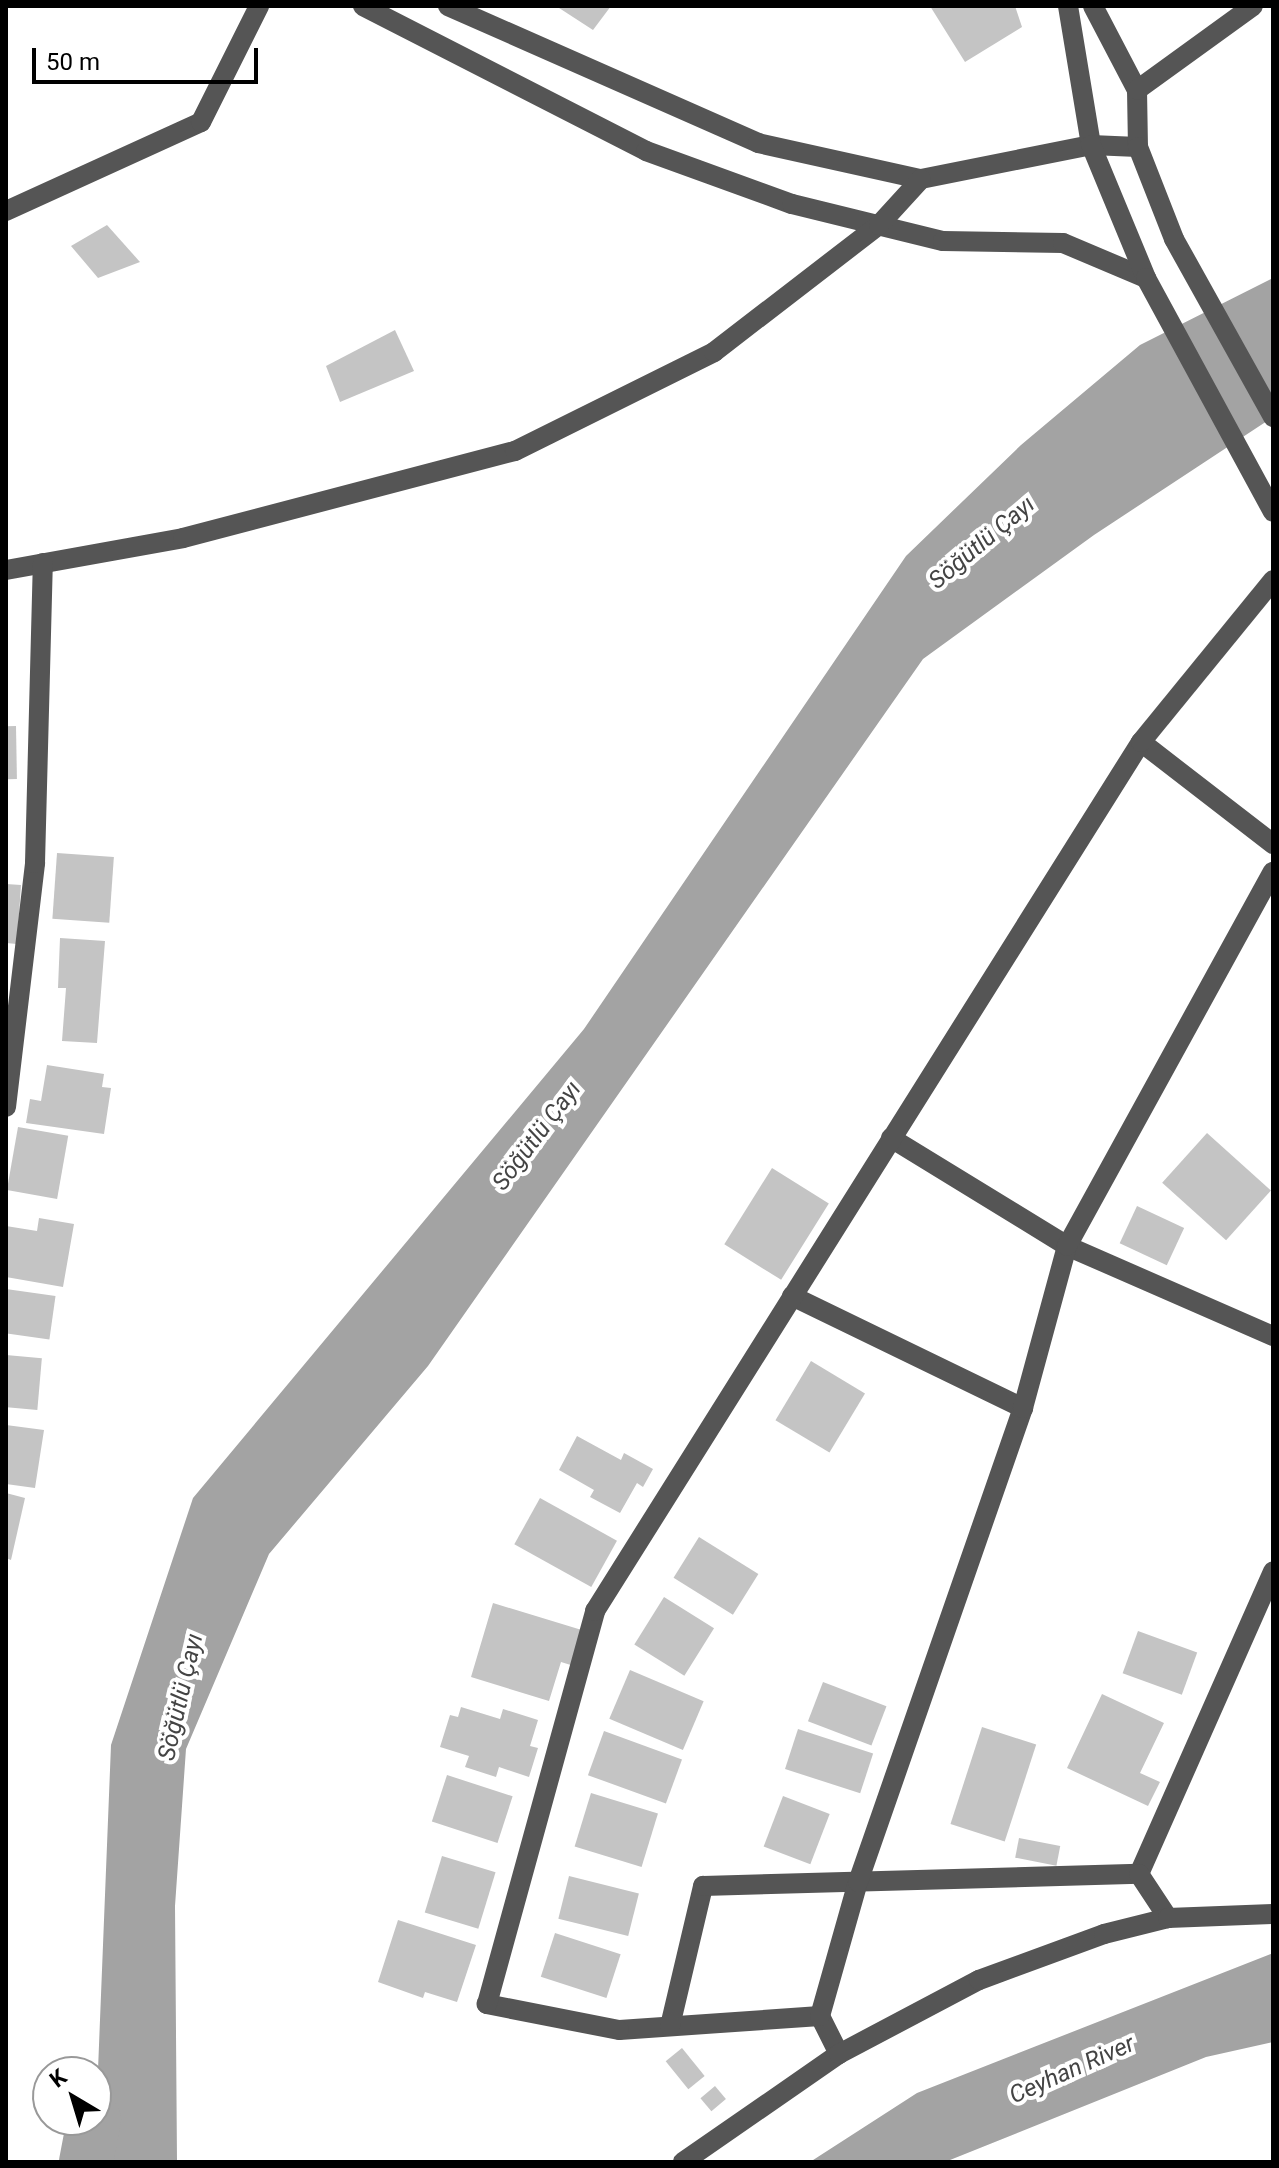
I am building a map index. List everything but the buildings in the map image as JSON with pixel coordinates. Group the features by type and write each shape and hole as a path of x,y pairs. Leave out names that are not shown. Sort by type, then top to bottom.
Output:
{"street":[{"path":"6,211 201,122 259,6"},
{"path":"363,6 646,151 792,204 943,241 1063,243 1146,278"},
{"path":"448,6 485,13 758,143 921,179 1091,145 1138,147"},
{"path":"1068,6 1091,145 1146,278 1269,509"},
{"path":"1093,6 1137,90 1138,147 1174,239 1273,417"},
{"path":"1137,90 1253,6"},
{"path":"6,570 183,538 515,451 714,352 879,225 921,179"},
{"path":"6,1107 35,863 43,563"},
{"path":"820,2016 619,2030 487,2004 595,1611 1141,742 1273,580"},
{"path":"1141,742 1273,844"},
{"path":"839,2054 820,2016 858,1882 1023,1408 1067,1246 1273,872"},
{"path":"891,1138 1067,1246 1273,1336"},
{"path":"792,1296 1023,1408"},
{"path":"1139,1874 1273,1571"},
{"path":"670,2026 703,1886 1139,1874"},
{"path":"1139,1874 1168,1918"},
{"path":"683,2162 839,2054 979,1980 1104,1934 1168,1918 1273,1914"}],"water":[{"path":"1273,278 1273,417 1094,535 923,659 428,1366 269,1554 186,1749 175,1906 177,2162 89,2162 90,2136 112,2136 112,2056 99,2056 111,1745 193,1498 584,1029 906,556 1021,445 1140,345"},
{"name":"Ceyhan River","path":"1273,1953 1273,2042 1206,2057 945,2162 810,2162 917,2093"}],"waterway":[{"name":"Söğütlü Çayı","path":"86,2162 91,2136"}]}
